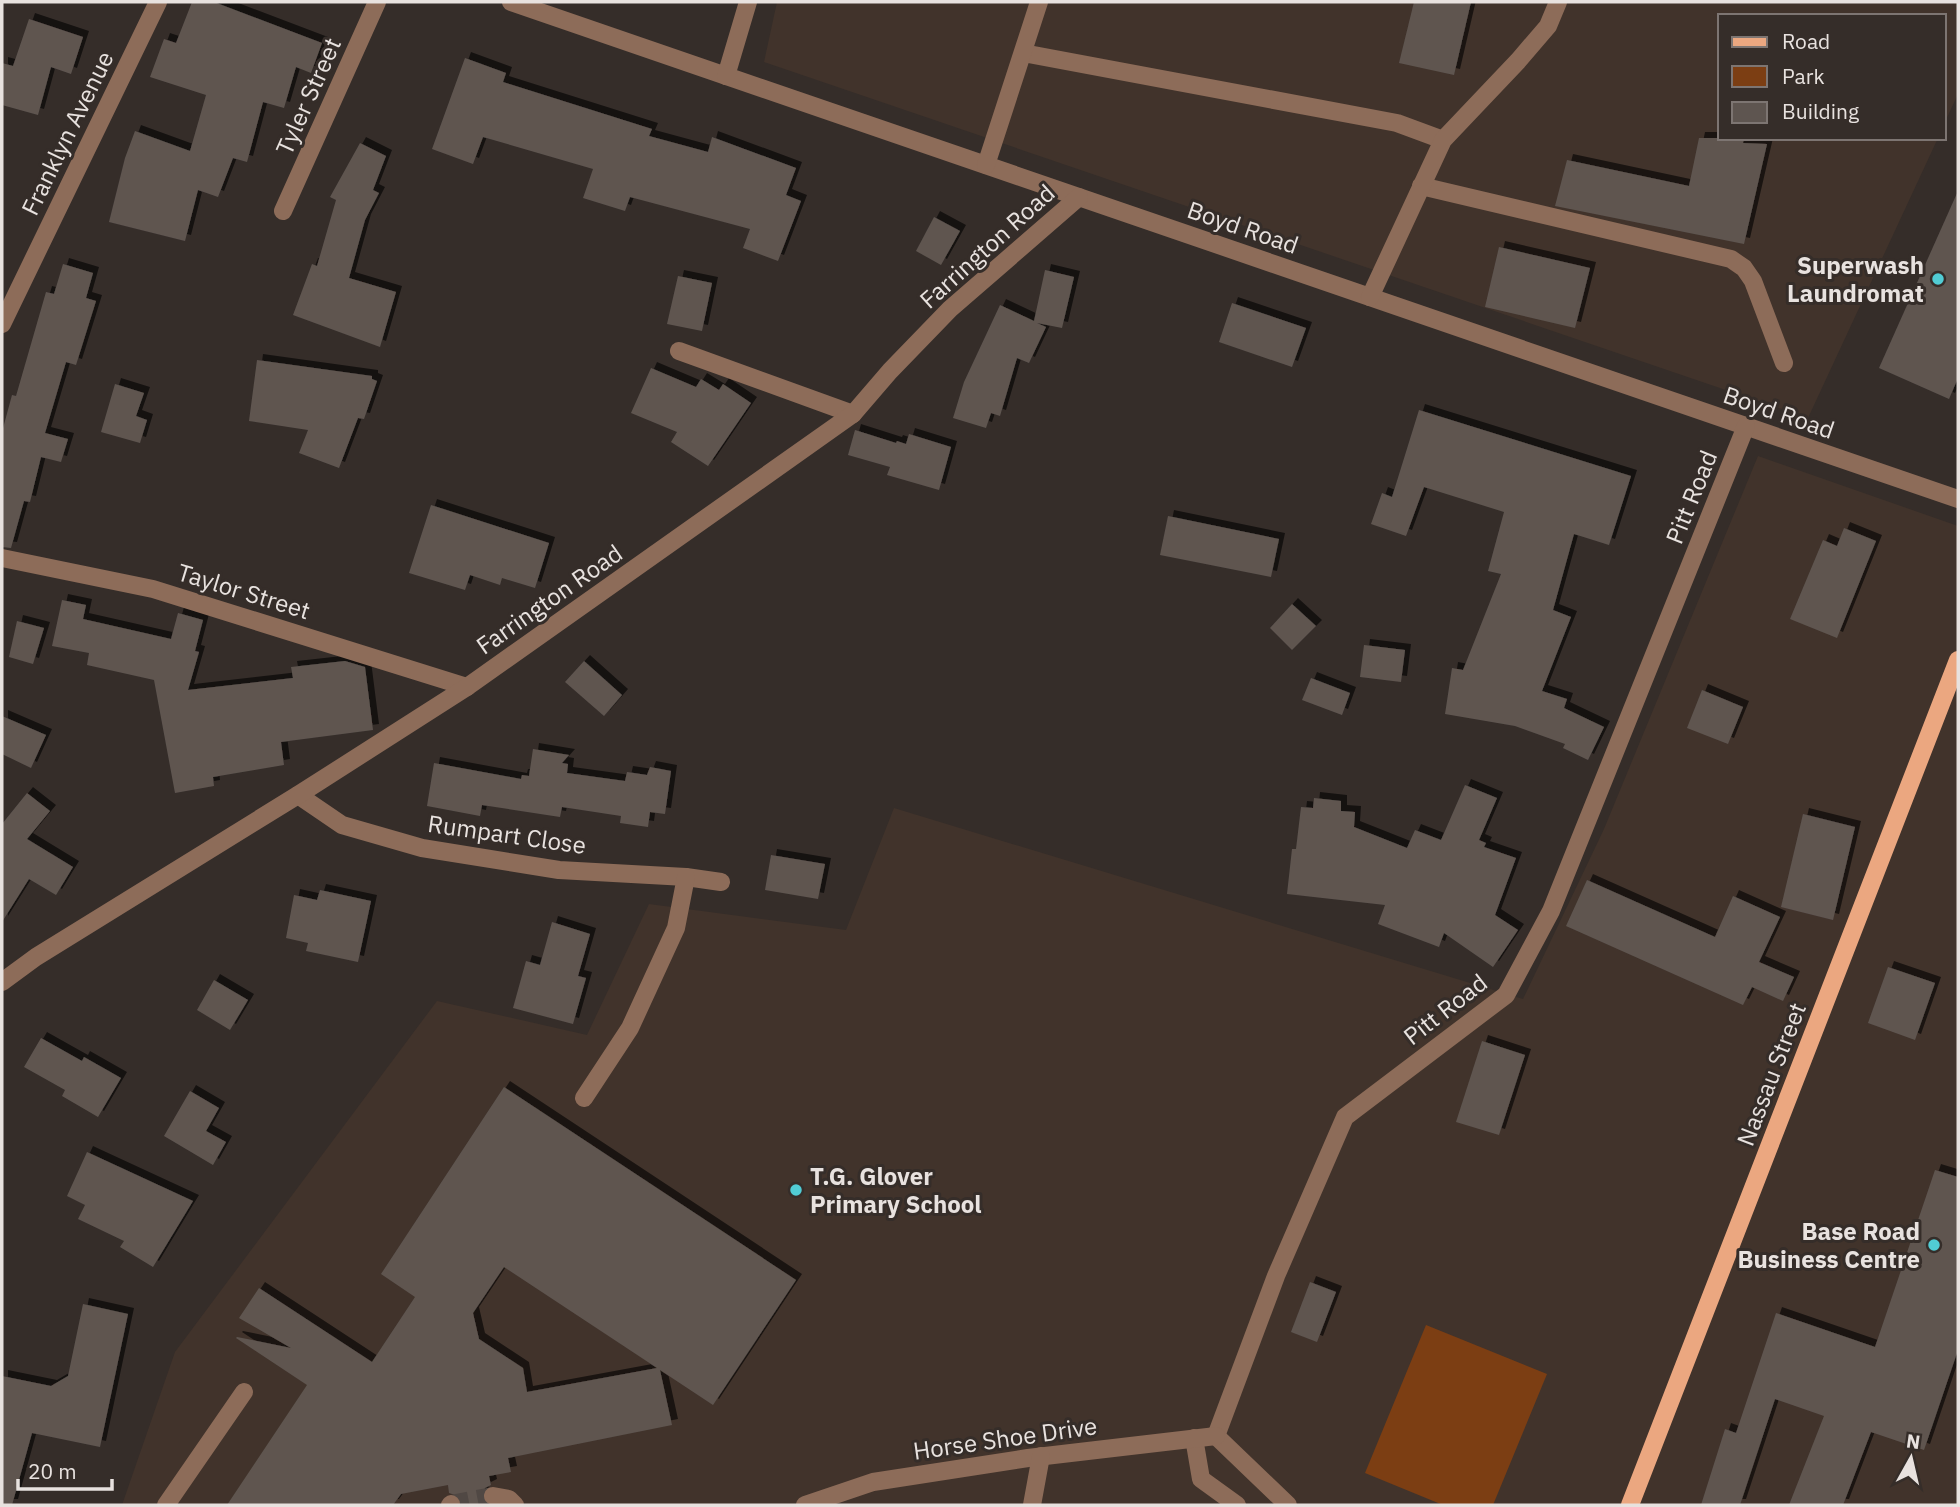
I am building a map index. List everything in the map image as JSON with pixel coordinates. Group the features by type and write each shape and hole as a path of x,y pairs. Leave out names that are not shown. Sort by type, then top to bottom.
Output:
{"main road":[{"name":"Nassau Street","path":"1630,1505 1958,660"}],"street":[{"name":"Franklyn Avenue","path":"2,324 158,2"},
{"name":"Tyler Street","path":"283,211 377,2"},
{"name":"Boyd Road","path":"511,2 1958,499"},
{"path":"726,76 748,2"},
{"path":"986,165 1039,2"},
{"path":"1370,297 1443,140 1548,26 1558,2"},
{"path":"1023,52 1397,122 1443,140"},
{"path":"1421,186 1731,259 1744,268 1753,281 1784,363"},
{"name":"Farrington Road","path":"2,982 36,957 299,795 467,687 853,414 890,370 950,309 1079,197"},
{"path":"680,351 853,414"},
{"name":"Pitt Road","path":"1216,1436 1276,1276 1345,1117 1506,995 1551,911 1746,426"},
{"name":"Taylor Street","path":"2,558 153,589 467,687"},
{"name":"Rumpart Close","path":"299,795 342,825 422,848 559,870 686,877 721,882"},
{"path":"584,1098 630,1028 676,928 686,877"},
{"path":"166,1505 244,1392"},
{"path":"1216,1436 1288,1505"},
{"name":"Horse Shoe Drive","path":"806,1505 873,1482 1041,1457 1216,1436"},
{"path":"1194,1438 1201,1479 1237,1505"},
{"path":"1032,1505 1041,1457"},
{"path":"493,1496 509,1499 515,1505"}],"shaded area":[{"path":"777,2 1958,2 1958,94 1946,120 1946,14 1718,14 1718,140 1937,140 1808,418 764,62"},
{"path":"1758,456 1958,526 1958,1505 122,1505 175,1352 437,1001 587,1035 649,904 846,930 894,808 1523,999 1604,829"}],"green space":[{"path":"1426,1325 1547,1374 1493,1505 1443,1505 1365,1473"}],"building":[{"path":"192,2 214,2 322,43 311,73 296,67 284,108 263,102 247,162 233,158 218,197 198,190 185,241 109,222 125,158 135,131 190,151 206,95 150,77 164,39 176,43"},
{"path":"1414,2 1471,2 1454,75 1399,63"},
{"path":"29,19 83,37 71,74 51,67 38,115 2,105 2,63 13,66"},
{"path":"465,58 506,73 503,82 652,129 649,136 708,152 712,137 796,168 786,195 801,201 778,261 743,248 750,229 630,197 625,211 583,198 593,169 483,137 473,164 432,149"},
{"path":"1699,138 1767,144 1744,244 1555,206 1567,160 1689,186"},
{"path":"360,143 386,156 373,190 379,193 365,220 349,278 396,292 380,347 293,315 312,264 317,266 336,200 330,197"},
{"name":"Superwash Laundromat","path":"1958,191 1958,378 1949,399 1879,368"},
{"path":"934,217 960,231 941,265 916,251"},
{"path":"1499,247 1590,268 1575,328 1485,307"},
{"path":"63,264 93,273 86,298 96,301 76,365 66,362 45,433 68,439 61,462 41,457 30,502 24,501 11,548 2,547 2,432 12,395 16,396 46,292 54,294"},
{"path":"1045,270 1074,277 1062,328 1037,323 1046,327 1029,363 1017,358 1000,416 991,413 986,428 953,418 964,382 1000,305 1034,321"},
{"path":"678,276 712,283 702,331 667,324"},
{"path":"1232,303 1306,328 1292,367 1219,342"},
{"path":"257,360 372,376 372,379 377,381 364,419 358,418 339,468 299,453 308,430 249,421"},
{"path":"651,368 696,387 701,379 719,390 723,384 751,403 708,466 671,442 677,432 631,413"},
{"path":"115,384 144,393 136,416 147,420 140,443 101,432"},
{"path":"1419,410 1631,476 1609,545 1574,534 1553,610 1571,617 1542,691 1567,699 1564,708 1604,727 1588,760 1563,748 1565,744 1515,726 1445,714 1452,668 1463,670 1501,574 1488,571 1504,512 1424,487 1406,536 1371,524 1382,493 1392,497"},
{"path":"855,430 896,443 906,444 909,434 951,447 939,490 887,475 890,467 848,455"},
{"path":"431,505 549,543 535,588 502,578 500,585 470,575 465,590 409,573"},
{"path":"1168,516 1279,539 1271,577 1160,555"},
{"path":"1844,528 1876,541 1837,638 1790,619 1823,540 1837,546"},
{"path":"62,600 86,605 83,619 171,639 178,613 203,620 195,651 199,652 188,690 293,678 291,667 345,661 365,667 373,730 281,742 284,765 213,777 214,786 175,793 154,680 87,665 89,653 52,646"},
{"path":"1292,604 1316,626 1292,650 1270,628"},
{"path":"17,621 44,628 33,664 9,657"},
{"path":"1364,645 1405,650 1401,682 1360,677"},
{"path":"584,661 622,695 604,716 565,682"},
{"path":"1311,678 1350,693 1342,715 1302,700"},
{"path":"1702,690 1743,707 1728,744 1687,728"},
{"path":"2,716 46,735 31,768 2,754"},
{"path":"533,749 569,755 562,763 568,764 567,773 625,781 627,772 647,775 650,767 671,771 665,814 650,812 648,827 620,823 621,816 562,807 560,817 482,805 480,816 427,806 434,763 521,779 522,775 529,776"},
{"path":"1465,785 1497,798 1479,840 1486,843 1484,847 1516,858 1495,915 1518,930 1493,967 1444,933 1439,947 1378,924 1385,905 1287,894 1292,849 1296,849 1301,807 1313,808 1314,798 1341,801 1341,811 1355,812 1354,827 1407,848 1415,830 1441,840"},
{"path":"27,793 50,811 27,839 73,867 56,895 29,879 2,922 2,824"},
{"path":"1803,814 1855,827 1833,920 1781,907"},
{"path":"771,855 825,864 818,899 765,890"},
{"path":"1587,880 1715,937 1733,896 1780,917 1759,962 1794,977 1783,1001 1752,987 1743,1005 1566,926"},
{"path":"320,890 371,901 358,962 306,951 308,943 286,938 294,895 317,900"},
{"path":"552,922 590,934 578,976 586,978 573,1024 513,1008 526,961 540,965"},
{"path":"1888,967 1935,983 1915,1040 1868,1023"},
{"path":"214,980 248,1000 230,1030 197,1010"},
{"path":"41,1038 82,1061 84,1057 121,1078 98,1117 62,1096 65,1090 24,1067"},
{"path":"1482,1041 1525,1055 1499,1135 1456,1122"},
{"path":"504,1087 796,1280 713,1405 660,1370 672,1425 508,1458 511,1472 489,1476 491,1485 485,1488 482,1495 487,1505 462,1505 458,1496 449,1493 448,1485 401,1494 393,1505 227,1505 307,1385 236,1338 291,1348 239,1318 259,1288 372,1362 415,1297 381,1274","holes":["504,1267 657,1368 527,1392 523,1368 479,1339 473,1313"]},
{"path":"190,1091 219,1108 206,1131 226,1142 213,1165 164,1136"},
{"path":"87,1152 193,1201 153,1267 120,1247 124,1241 78,1219 85,1205 67,1196"},
{"name":"Base Road Business Centre","path":"1935,1170 1958,1177 1958,1350 1924,1450 1871,1432 1843,1505 1789,1505 1824,1416 1775,1399 1740,1505 1701,1505 1725,1429 1736,1433 1776,1313 1875,1347"},
{"path":"1310,1282 1336,1292 1317,1342 1291,1332"},
{"path":"83,1304 128,1314 100,1447 32,1433 12,1505 2,1505 2,1376 51,1386 68,1376"}],"tunnel":[{"path":"451,1504 493,1496"}],"place":[{"name":"Superwash Laundromat","path":"1938,279"},
{"name":"T.G. Glover Primary School","path":"796,1190"},
{"name":"Base Road Business Centre","path":"1934,1245"}]}
